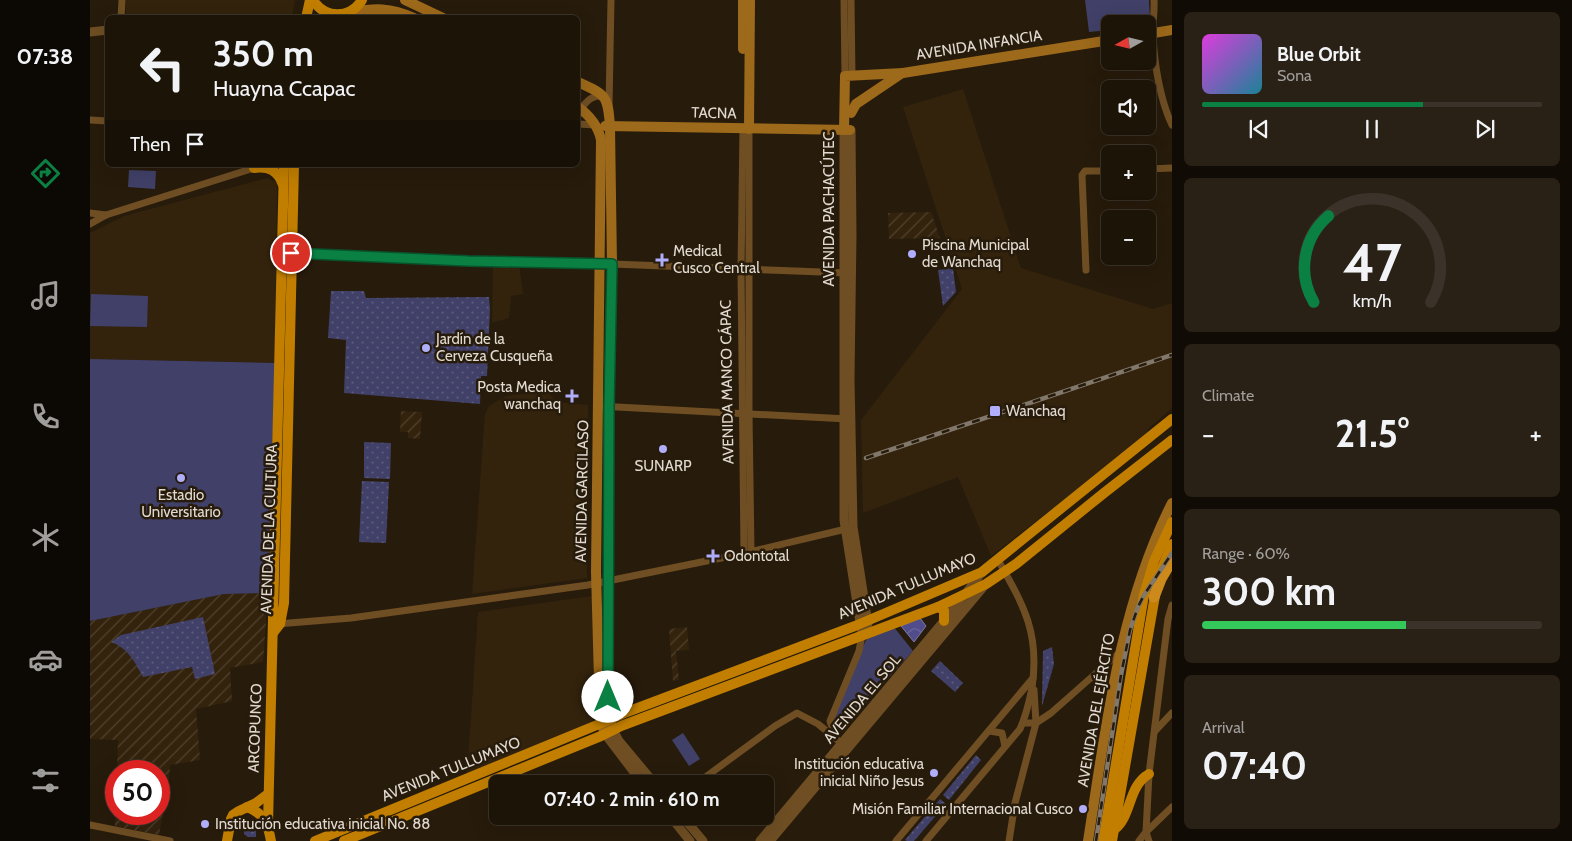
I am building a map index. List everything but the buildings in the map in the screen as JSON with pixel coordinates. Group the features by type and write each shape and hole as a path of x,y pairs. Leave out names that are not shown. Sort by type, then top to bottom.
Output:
{"highway":[{"path":"1154,598 1161,579 1172,560"}],"main road":[{"path":"307,15 312,0 325,12 334,15 344,15 380,8 391,9 407,15"},
{"path":"344,15 356,8 362,0"},
{"name":"AVENIDA MANCO CÁPAC","path":"743,0 746,129"},
{"name":"AVENIDA MANCO CÁPAC","path":"746,129 750,0"},
{"path":"411,1 437,15"},
{"path":"1156,32 1172,30"},
{"name":"AVENIDA INFANCIA","path":"848,76 903,72 1101,41"},
{"path":"851,113 856,104 903,72"},
{"name":"AVENIDA PACHACÚTEC","path":"847,130 851,113 848,76"},
{"name":"AVENIDA PACHACÚTEC","path":"847,130 848,76"},
{"path":"580,83 603,96"},
{"name":"AVENIDA GARCILASO","path":"603,96 609,107 612,264 597,584 600,718 606,721"},
{"path":"580,110 594,123"},
{"name":"AVENIDA GARCILASO","path":"594,123 601,140 600,264 608,581 608,697 606,721 609,732"},
{"name":"TACNA","path":"594,123 610,126 847,130"},
{"path":"264,167 276,172 281,178 283,186"},
{"name":"AVENIDA DE LA CULTURA","path":"276,627 284,603 282,436 286,253 284,167"},
{"name":"AVENIDA DE LA CULTURA","path":"286,253 294,167"},
{"name":"AVENIDA TULLUMAYO","path":"315,841 606,721 864,622 982,572 1172,419"},
{"name":"AVENIDA TULLUMAYO","path":"344,841 609,732 938,607 986,584 1016,564 1172,440"},
{"name":"AVENIDA DEL EJÉRCITO","path":"1088,841 1119,654 1141,579 1160,527 1172,503"},
{"name":"AVENIDA DEL EJÉRCITO","path":"1102,841 1146,587 1154,561 1172,522"},
{"path":"1112,841 1154,598 1160,574 1172,544"},
{"path":"938,607 944,610 944,621"},
{"name":"ARCOPUNCO","path":"273,841 268,827 268,794 276,627"},
{"path":"1114,830 1123,821 1132,795 1139,782 1149,774"},
{"path":"227,841 231,819 239,811 262,800 268,794"},
{"path":"247,807 260,813 268,827"}],"street":[{"path":"121,15 122,0"},
{"path":"609,107 611,0"},
{"path":"1152,15 1154,0"},
{"path":"411,1 412,15"},
{"name":"AVENIDA PACHACÚTEC","path":"848,76 850,1"},
{"path":"90,32 105,30"},
{"path":"1156,66 1160,88 1172,125"},
{"path":"580,108 594,96 603,96"},
{"path":"90,120 105,122"},
{"name":"TACNA","path":"580,124 594,123"},
{"name":"AVENIDA MANCO CÁPAC","path":"746,129 744,270 747,552"},
{"name":"AVENIDA PACHACÚTEC","path":"847,130 849,528 864,622"},
{"path":"90,224 106,215 255,167"},
{"path":"1156,169 1172,168"},
{"path":"1086,270 1082,175 1084,171 1101,171"},
{"path":"90,213 106,215"},
{"path":"286,253 468,261 612,264 847,273"},
{"path":"604,407 847,419"},
{"path":"276,627 597,584 849,528"},
{"name":"AVENIDA PACHACÚTEC","path":"849,528 862,587 864,622"},
{"path":"998,560 1011,583 1031,629 1034,647 1035,726 1015,803 1009,841"},
{"name":"AVENIDA EL SOL","path":"760,841 944,621 982,572"},
{"name":"AVENIDA EL SOL","path":"770,841 842,744 986,584"},
{"path":"1149,841 1146,832 1149,774 1168,619 1172,605"},
{"path":"830,721 859,651 864,622"},
{"path":"1035,726 1119,654"},
{"path":"926,841 1020,729 1030,698 1033,678"},
{"path":"896,841 1033,678"},
{"path":"708,775 775,726 797,713 818,724 842,744"},
{"path":"1154,731 1172,714"},
{"path":"830,721 842,744"},
{"path":"818,724 830,721"},
{"path":"1023,723 1035,726"},
{"path":"989,731 1002,733 1005,746"},
{"name":"AVENIDA GARCILASO","path":"609,732 637,775"},
{"name":"AVENIDA GARCILASO","path":"609,732 620,741 648,775"},
{"path":"1139,841 1172,807"},
{"path":"90,825 170,841"},
{"path":"677,825 690,841"},
{"path":"690,825 703,841"}],"shaded area":[{"path":"126,0 295,0 292,15 126,15"},
{"path":"1085,0 1149,0 1150,15 1101,15 1101,31 1089,32"},
{"path":"963,89 1021,268 1153,309 1172,303 1172,408 1147,430 1148,435 991,556 958,477 863,513 861,420 962,289 903,107"},
{"path":"129,170 156,171 155,189 128,187"},
{"path":"267,178 277,183 275,363 90,359 90,233 124,216"},
{"path":"931,212 940,238 889,239 888,213"},
{"path":"493,262 519,263 523,294 511,296 509,318 492,323"},
{"path":"953,268 956,292 943,306 938,270"},
{"path":"331,291 364,291 366,298 489,297 487,376 481,376 480,404 344,393 346,340 328,338"},
{"path":"91,294 148,296 147,327 90,326"},
{"name":"Estadio Universitario","path":"90,359 275,363 268,593 224,594 90,621"},
{"path":"548,391 555,402 588,405 587,578 472,594 485,414 489,406 506,396"},
{"path":"401,411 422,412 420,439 408,438 408,432 400,432"},
{"path":"364,442 391,443 390,479 364,478"},
{"path":"362,481 389,482 386,543 359,542"},
{"path":"268,593 263,662 230,668 232,701 196,709 200,760 170,765 170,760 117,760 118,740 90,739 90,621 224,594"},
{"path":"592,596 594,715 592,723 467,775 478,612"},
{"path":"203,617 215,674 195,679 192,667 143,677 134,661 126,652 111,642 121,635"},
{"path":"893,626 913,651 836,733 832,723 868,636"},
{"path":"687,627 689,650 676,651 679,680 673,681 669,629"},
{"path":"1052,647 1054,664 1042,706 1043,651"},
{"path":"940,661 963,683 955,692 931,671"},
{"path":"683,733 700,759 689,766 672,740"},
{"path":"976,755 981,760 949,800 943,795"},
{"path":"940,799 946,804 914,841 905,840"},
{"path":"115,825 161,825 159,835"},
{"path":"256,826 256,837 248,837 244,834 244,827"}],"water":[{"path":"920,618 926,626 914,642 901,626"}],"railway":[{"path":"866,458 1172,355"},
{"path":"1096,841 1121,675 1130,630 1144,595 1172,553"}],"place":[{"name":"Piscina Municipal de Wanchaq","path":"912,254"},
{"name":"Medical Cusco Central","path":"662,260"},
{"name":"Jardín de la Cerveza Cusqueña","path":"426,348"},
{"name":"Posta Medica wanchaq","path":"572,396"},
{"name":"Wanchaq","path":"995,411"},
{"name":"SUNARP","path":"663,449"},
{"name":"Estadio Universitario","path":"181,478"},
{"name":"Odontotal","path":"713,556"},
{"name":"Institución educativa inicial Niño Jesus","path":"934,773"},
{"name":"Misión Familiar Internacional Cusco","path":"1083,809"},
{"name":"Institución educativa inicial No. 88","path":"205,824"}],"route":[{"path":"291,253 517,263 612,264 609,407 608,697"}]}
